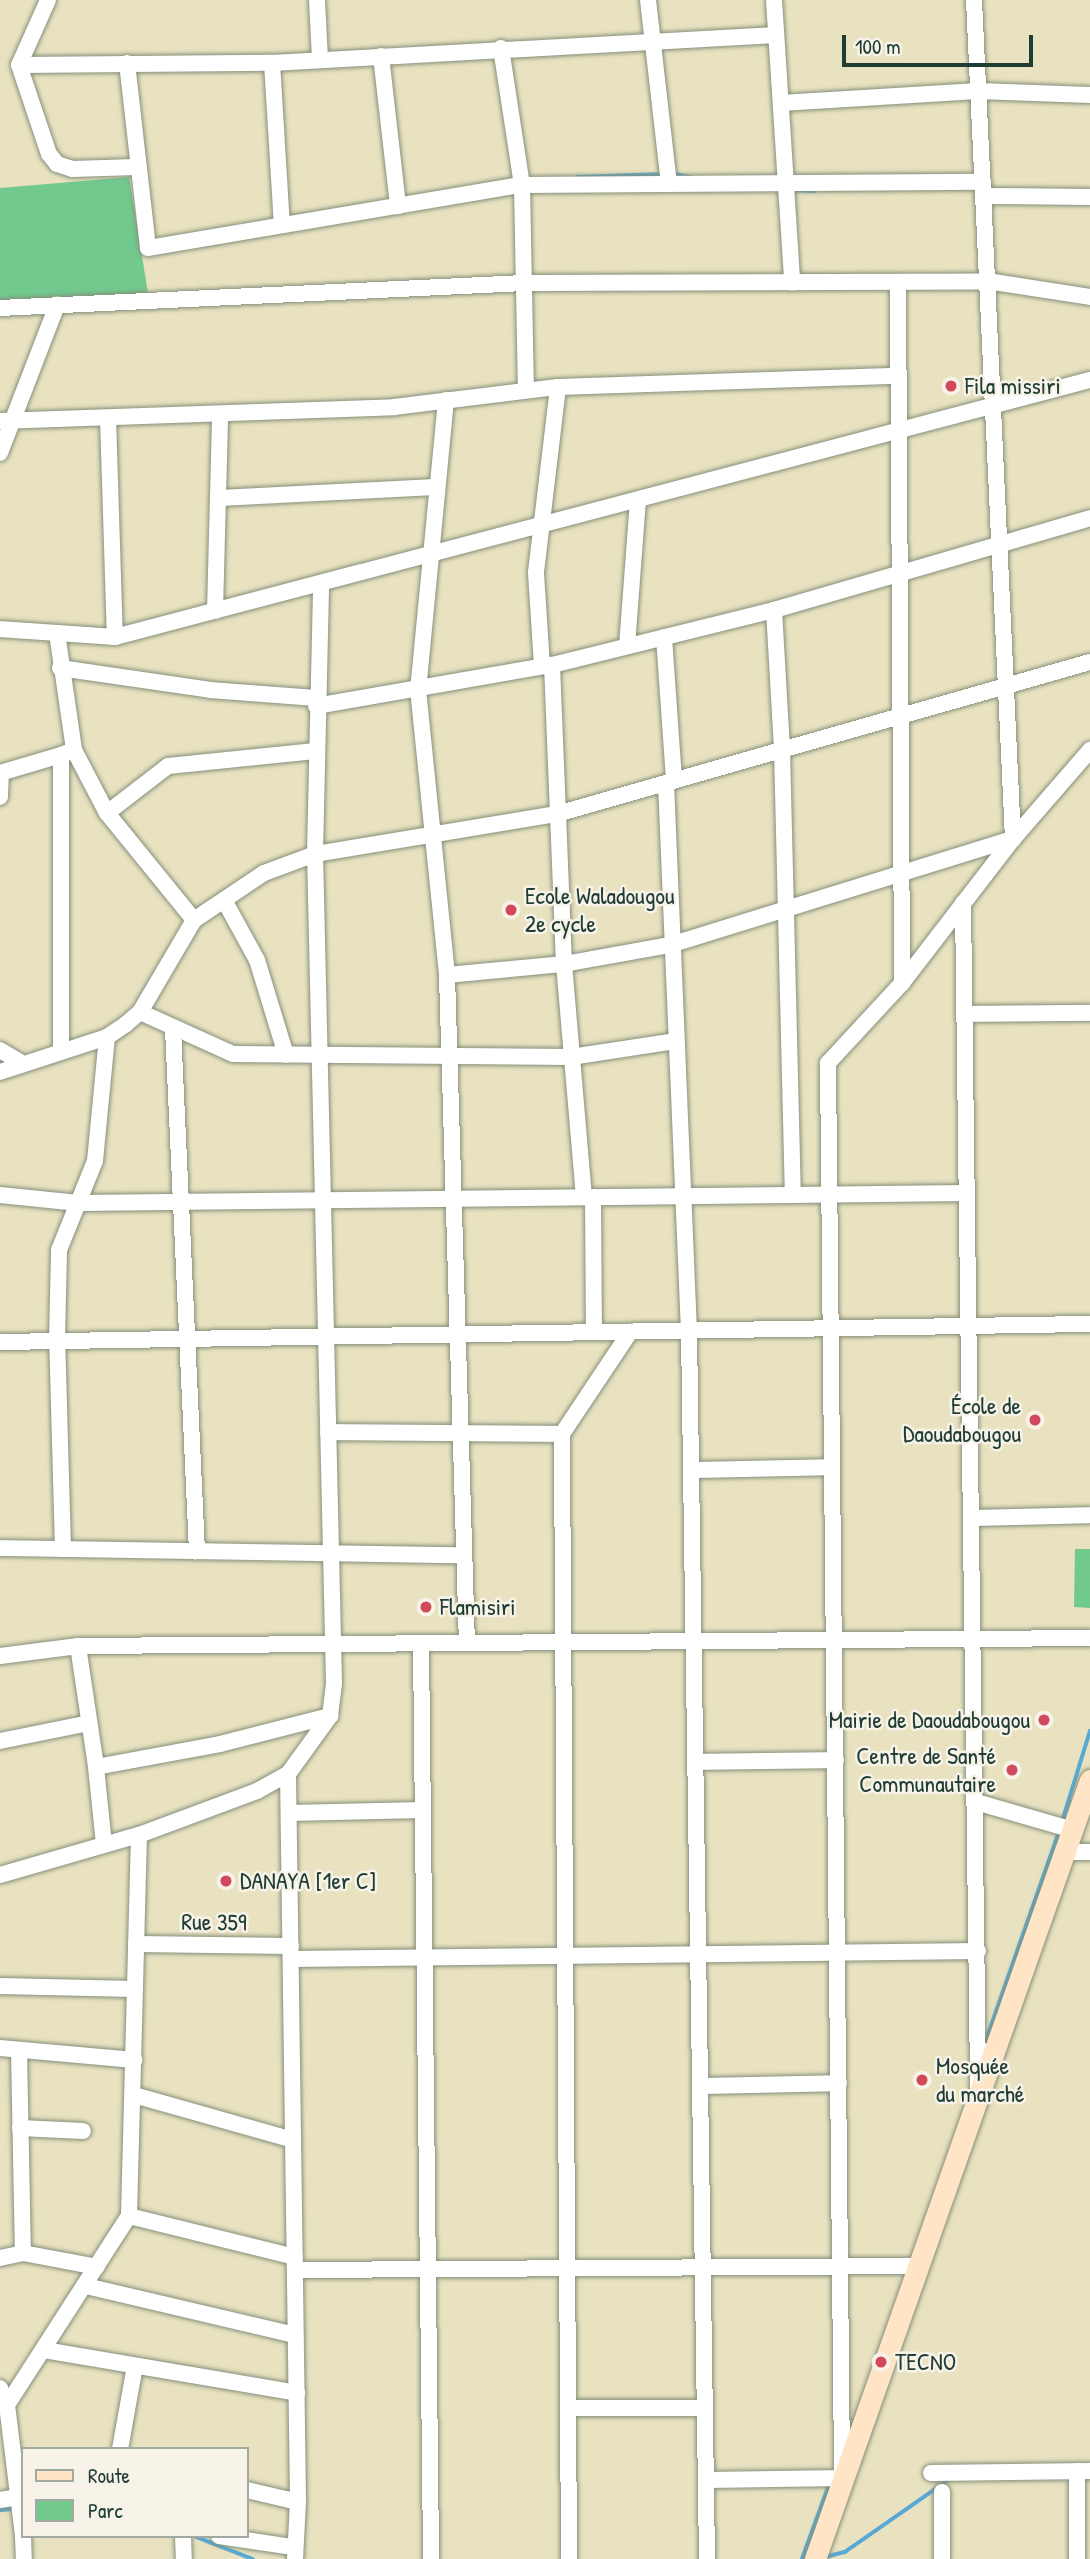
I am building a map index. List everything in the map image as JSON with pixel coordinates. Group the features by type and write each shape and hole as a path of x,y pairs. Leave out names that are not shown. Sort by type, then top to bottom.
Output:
{"street":[{"path":"48,0 19,65 49,154 57,164 72,169 136,167"},
{"path":"317,0 320,60"},
{"path":"648,0 669,183"},
{"path":"774,0 792,282"},
{"path":"974,0 1013,839"},
{"path":"19,65 272,63 501,48 776,35"},
{"path":"501,48 522,185 526,389"},
{"path":"381,56 398,206"},
{"path":"127,63 136,167 148,248 522,185 786,183 983,189 1090,197"},
{"path":"272,63 282,225"},
{"path":"781,103 978,91 1090,94"},
{"path":"0,308 524,283 987,281 1090,297"},
{"path":"898,282 902,983"},
{"path":"0,453 6,421 57,305"},
{"path":"6,421 220,416 446,400 558,387 898,376"},
{"path":"0,629 115,637 1090,380"},
{"path":"558,387 536,572 547,666 571,1057 589,1197 594,1332"},
{"path":"446,400 418,690 447,975 467,1643"},
{"path":"215,611 220,416"},
{"path":"107,418 115,637"},
{"path":"218,498 437,487"},
{"path":"627,646 638,499"},
{"path":"61,668 210,690 316,702 418,690 547,666 774,610 900,575 999,542 1090,518"},
{"path":"0,1875 139,1835 245,1796 288,1774 330,1716 333,1644 315,854 316,702 321,583"},
{"path":"774,610 782,750 793,1195"},
{"path":"57,633 68,753 61,1049"},
{"path":"664,637 670,782 670,945 689,1331 707,2559"},
{"path":"0,1072 20,1062 107,1037 140,1012 194,920 264,873 315,854 557,814 900,719 1006,685 1090,662"},
{"path":"843,2479 828,1063 902,983 1013,839 1090,750"},
{"path":"107,813 168,766 315,751"},
{"path":"0,797 1,773 68,753"},
{"path":"68,753 107,813 194,920"},
{"path":"447,975 564,964 670,945 903,876 1013,839"},
{"path":"224,900 257,960 286,1055"},
{"path":"963,903 978,2108"},
{"path":"140,1012 233,1055 571,1057 675,1041"},
{"path":"964,1014 1090,1013"},
{"path":"173,1029 197,1551"},
{"path":"63,1549 57,1340 59,1250 95,1161 107,1037"},
{"path":"0,1050 20,1062"},
{"path":"0,1195 79,1203 967,1193"},
{"path":"0,1342 1090,1324"},
{"path":"569,2559 562,1957 562,1434 630,1332"},
{"path":"328,1432 562,1434"},
{"path":"691,1470 832,1467"},
{"path":"971,1518 1090,1515"},
{"path":"0,1548 464,1555"},
{"path":"0,1656 78,1646 1090,1638"},
{"path":"421,1644 431,2559"},
{"path":"78,1646 104,1845"},
{"path":"96,1768 220,1744 330,1716"},
{"path":"0,1741 89,1723"},
{"path":"695,1762 835,1760"},
{"path":"228,2538 294,2553 298,2502 288,1774"},
{"path":"815,2559 978,2108 1090,1780"},
{"path":"975,1802 1073,1830"},
{"path":"289,1813 423,1810"},
{"path":"4,2404 44,2350 129,2216 139,1835"},
{"path":"1066,1852 1090,1852"},
{"name":"Rue 359","path":"136,1944 425,1958 978,1951"},
{"path":"0,1986 134,1989"},
{"path":"0,2048 134,2060"},
{"path":"19,2050 23,2253"},
{"path":"700,2087 839,2083"},
{"path":"134,2095 293,2140"},
{"path":"20,2128 83,2131"},
{"path":"129,2216 295,2263 428,2270 921,2266"},
{"path":"0,2258 23,2253 97,2267"},
{"path":"86,2286 295,2335"},
{"path":"44,2350 297,2393"},
{"path":"120,2447 135,2366"},
{"path":"0,2388 21,2496 0,2500"},
{"path":"568,2408 705,2408"},
{"path":"931,2473 1084,2471 1077,2559"},
{"path":"706,2480 843,2479"},
{"path":"248,2490 298,2502"},
{"path":"942,2492 942,2559"},
{"path":"23,2538 24,2559"},
{"path":"183,2538 184,2559"}],"green space":[{"path":"129,177 148,293 0,302 0,188"},
{"path":"1075,1549 1090,1549 1090,1608 1074,1607"}],"waterway":[{"path":"671,173 694,178"},
{"path":"577,177 664,174"},
{"path":"794,190 814,191"},
{"path":"1062,1822 1090,1731"},
{"path":"984,2046 1059,1832"},
{"path":"825,2557 845,2552 951,2478"},
{"path":"802,2559 830,2482"},
{"path":"0,2510 14,2509"},
{"path":"199,2538 253,2559"}],"place":[{"name":"Fila missiri","path":"951,386"},
{"name":"Ecole Waladougou 2e cycle","path":"511,910"},
{"name":"École de Daoudabougou","path":"1035,1420"},
{"name":"Flamisiri","path":"426,1607"},
{"name":"Mairie de Daoudabougou","path":"1044,1720"},
{"name":"Centre de Santé Communautaire","path":"1012,1770"},
{"name":"DANAYA [1er C]","path":"226,1881"},
{"name":"Mosquée du marché","path":"922,2080"},
{"name":"TECNO","path":"881,2362"}]}
